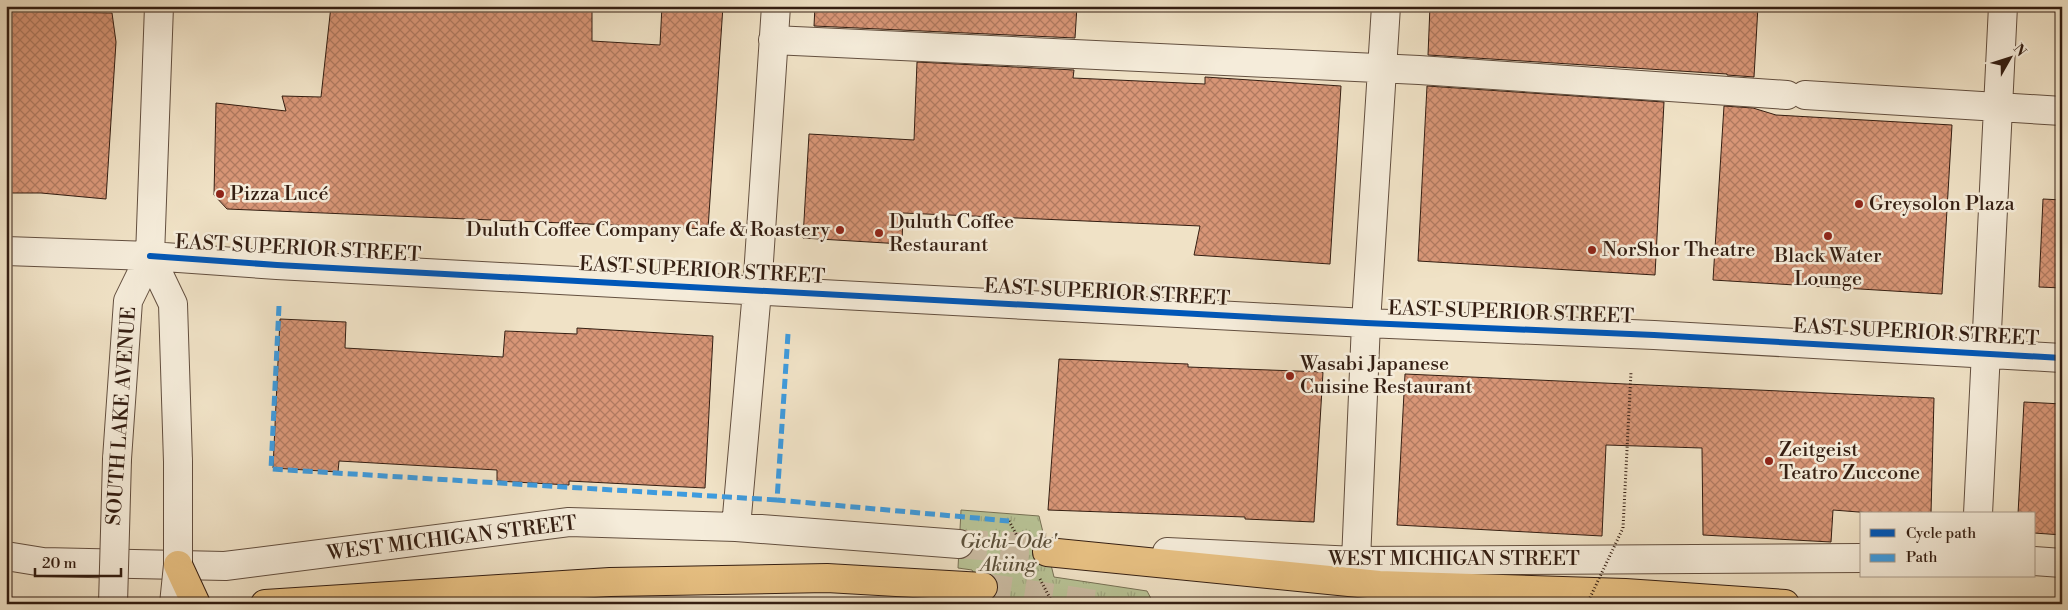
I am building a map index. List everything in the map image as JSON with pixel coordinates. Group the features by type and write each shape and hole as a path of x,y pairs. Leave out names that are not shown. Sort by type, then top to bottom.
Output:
{"highway":[{"path":"1046,550 1380,585 1626,593 1783,603"},
{"path":"178,565 196,604"},
{"path":"265,604 610,582 827,578 983,587"}],"street":[{"path":"159,6 150,256 173,304 178,462 178,565 174,604"},
{"path":"736,527 757,290 776,6"},
{"path":"1356,561 1366,323 1386,6"},
{"path":"1978,512 2002,6"},
{"path":"774,40 1382,69 2062,111"},
{"name":"EAST SUPERIOR STREET","path":"6,251 150,256 277,265 2062,358"},
{"name":"SOUTH LAKE AVENUE","path":"113,604 117,459 128,301 150,256"},
{"name":"WEST MICHIGAN STREET","path":"6,556 43,562 225,566 569,522 736,527 958,544"},
{"name":"WEST MICHIGAN STREET","path":"1046,550 1356,561 1860,558"},
{"path":"2036,561 2062,563"}],"path":[{"path":"1587,604 1623,528 1631,372"}],"green space":[{"name":"Gichi-Ode' Akiing","path":"961,510 1039,516 1054,577 1147,591 1154,604 990,604 972,570 958,568"}],"building":[{"path":"331,6 487,6 592,11 592,41 660,45 662,6 723,6 708,229 227,209 214,195 216,103 286,111 282,96 321,97"},
{"path":"815,6 1077,6 1075,38 814,26"},
{"path":"1430,6 1758,6 1754,77 1428,55"},
{"path":"6,11 112,13 116,42 106,199 41,193 6,193"},
{"path":"917,62 1074,70 1073,78 1205,84 1205,77 1341,86 1330,264 1194,255 1200,226 903,213 902,244 803,238 809,134 914,140"},
{"path":"1427,86 1664,102 1655,275 1418,261"},
{"name":"Greysolon Plaza","path":"1724,106 1753,108 1776,115 1952,125 1942,294 1713,280"},
{"path":"2043,199 2062,200 2062,288 2039,287"},
{"path":"280,319 346,322 345,348 503,357 505,331 577,334 577,328 713,336 705,488 569,481 569,485 497,481 497,470 339,461 338,472 273,468"},
{"path":"1059,359 1188,364 1188,367 1323,372 1314,522 1245,519 1245,517 1048,510"},
{"path":"1405,374 1934,398 1931,512 1860,512 1833,510 1831,542 1703,535 1702,448 1606,445 1602,536 1397,525"},
{"path":"2024,402 2062,404 2062,535 2036,533 2036,512 2018,512"}],"tunnel":[{"path":"959,544 1046,547"},
{"path":"959,544 1047,552"},
{"path":"983,587 1095,604"}],"marked path":[{"path":"279,306 271,469 777,500"},
{"path":"788,334 777,500 1009,521"}],"cycle path":[{"path":"150,256 277,265 1366,323 1654,335 2062,358"}],"place":[{"name":"Pizza Lucé","path":"220,194"},
{"name":"Greysolon Plaza","path":"1859,204"},
{"name":"Duluth Coffee Company Cafe & Roastery","path":"840,230"},
{"name":"Duluth Coffee Restaurant","path":"879,233"},
{"name":"Black Water Lounge","path":"1828,236"},
{"name":"NorShor Theatre","path":"1592,250"},
{"name":"Wasabi Japanese Cuisine Restaurant","path":"1290,376"},
{"name":"Zeitgeist Teatro Zuccone","path":"1769,461"}]}
